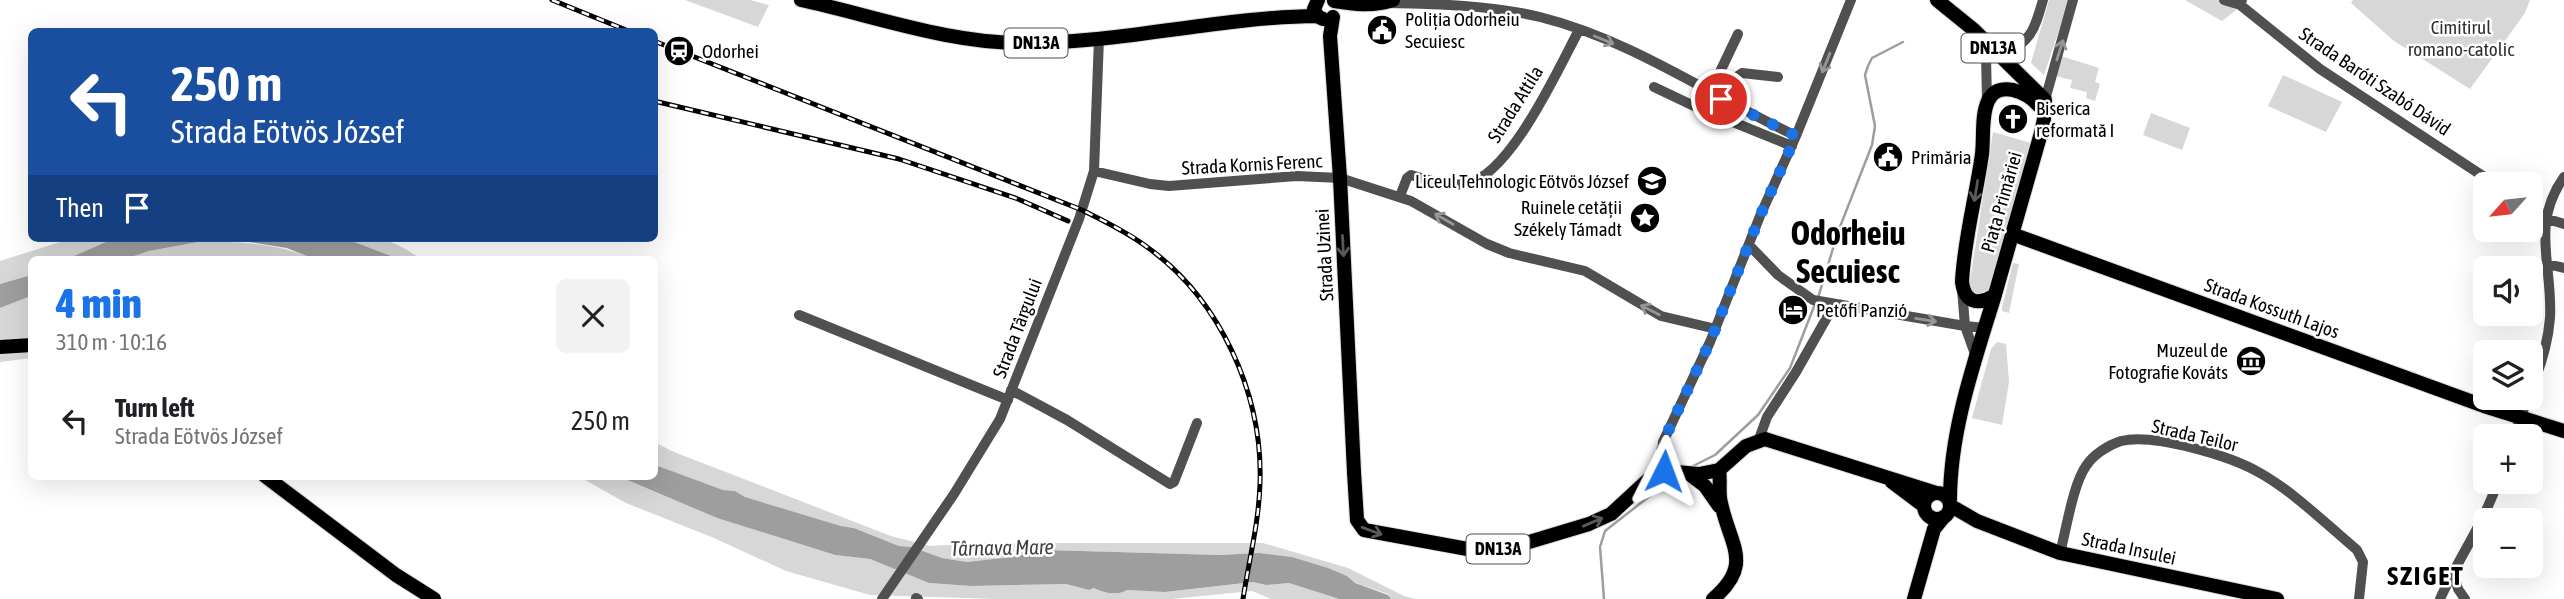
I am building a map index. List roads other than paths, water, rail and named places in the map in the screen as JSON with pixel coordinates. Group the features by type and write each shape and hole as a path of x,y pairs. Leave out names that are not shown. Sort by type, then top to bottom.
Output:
{"main road":[{"name":"DN13A","path":"802,0 982,40 1026,43 1099,38 1388,2"},
{"name":"DN13A","path":"1937,0 1974,30 2045,100"},
{"name":"Strada Uzinei","path":"1325,8 1330,36 1340,178 1357,520 1364,530 1473,550 1492,550 1535,541 1589,524 1611,514 1648,480 1678,472"},
{"path":"1987,105 1990,97 1997,92 2014,90 2033,99 2044,119"},
{"name":"Piața Primăriei","path":"1923,564 1944,504 1975,355 1995,295 2044,119 2045,100"},
{"name":"Piața Primăriei","path":"1962,288 1987,105"},
{"name":"Strada Kossuth Lajos","path":"2012,234 2564,431"},
{"path":"1962,288 1968,298 1975,302 1983,302 1995,295"},
{"path":"0,347 28,345"},
{"path":"1678,472 1715,471 1753,443 1774,440 1882,476 1944,504"},
{"path":"1713,496 1715,471"},
{"path":"1713,599 1735,574 1737,561 1723,513 1715,471"},
{"path":"1678,472 1702,483 1723,513"},
{"path":"1882,476 1925,509 1933,519 1944,504"},
{"path":"270,480 377,562 434,599"},
{"path":"1914,599 1923,564 1927,497 1944,504"},
{"name":"Strada Insulei","path":"1944,504 1977,521 2060,553 2257,597 2277,599"}],"street":[{"path":"1678,472 1662,453 1663,442 1716,329 1851,0"},
{"path":"2003,57 2030,37 2043,0"},
{"path":"2045,100 2073,0"},
{"name":"Strada Baróti Szabó Dávid","path":"2224,0 2240,2 2320,68 2477,172"},
{"path":"1388,2 1442,2 1521,13 1579,30 1648,58 1794,141"},
{"name":"Strada Attila","path":"1399,196 1406,178 1412,175 1436,182 1466,184 1498,163 1513,147 1534,113 1579,30"},
{"name":"Piața Primăriei","path":"1974,30 1986,55 1987,105"},
{"path":"1710,93 1738,34"},
{"name":"Strada Târgului","path":"882,599 1000,419 1079,219 1094,171 1099,38"},
{"path":"1721,99 1735,78 1742,73 1778,77"},
{"path":"1654,87 1719,117 1794,141"},
{"name":"Strada Kornis Ferenc","path":"1094,171 1169,186 1297,176 1340,178 1399,196 1498,249 1576,267 1661,316 1716,329"},
{"path":"2543,350 2550,317 2545,218 2554,190 2564,177"},
{"path":"2545,218 2564,224"},
{"path":"1749,244 1778,275 1817,301 1984,328"},
{"path":"2547,264 2564,268"},
{"name":"Piața Primăriei","path":"1962,288 1965,326 1975,355"},
{"path":"1753,443 1834,305"},
{"path":"799,315 1010,395 1067,420 1170,484 1174,482 1197,423"},
{"path":"2517,424 2522,410"},
{"name":"Strada Teilor","path":"2060,553 2081,475 2096,455 2122,441 2138,440 2178,445 2233,460 2260,472 2357,550 2363,562 2359,599"},
{"path":"2440,599 2452,570 2491,505 2494,494"},
{"path":"2452,570 2458,589 2465,599"}],"waterway":[{"path":"1818,298 1838,232 1872,145 1875,126 1865,75 1872,58 1903,42"},
{"path":"1689,468 1715,455 1758,415 1790,368 1815,304"},
{"path":"1604,599 1600,547 1605,531 1674,477"}],"railway":[{"path":"552,0 621,28"},
{"path":"658,43 1082,210 1132,236 1173,268 1196,293 1216,321 1245,383 1254,416 1260,483 1256,527 1243,599"},
{"path":"658,102 899,159 1018,199 1068,221"}],"place":[{"name":"Poliția Odorheiu Secuiesc","path":"1382,30"},
{"name":"Odorhei","path":"679,51"},
{"name":"Biserica reformată I","path":"2013,119"},
{"name":"Primăria","path":"1888,157"},
{"name":"Liceul Tehnologic Eötvös József","path":"1652,181"},
{"name":"Ruinele cetății Székely Támadt","path":"1645,218"},
{"name":"Petőfi Panzió","path":"1793,310"},
{"name":"Muzeul de Fotografie Kováts","path":"2251,361"}],"district":[{"name":"Odorheiu Secuiesc","path":"1848,252"},
{"name":"SZIGET","path":"2426,576"}],"park label":[{"name":"Cimitirul romano-catolic","path":"2461,38"}],"water label":[{"name":"Târnava Mare","path":"1002,548"}]}
